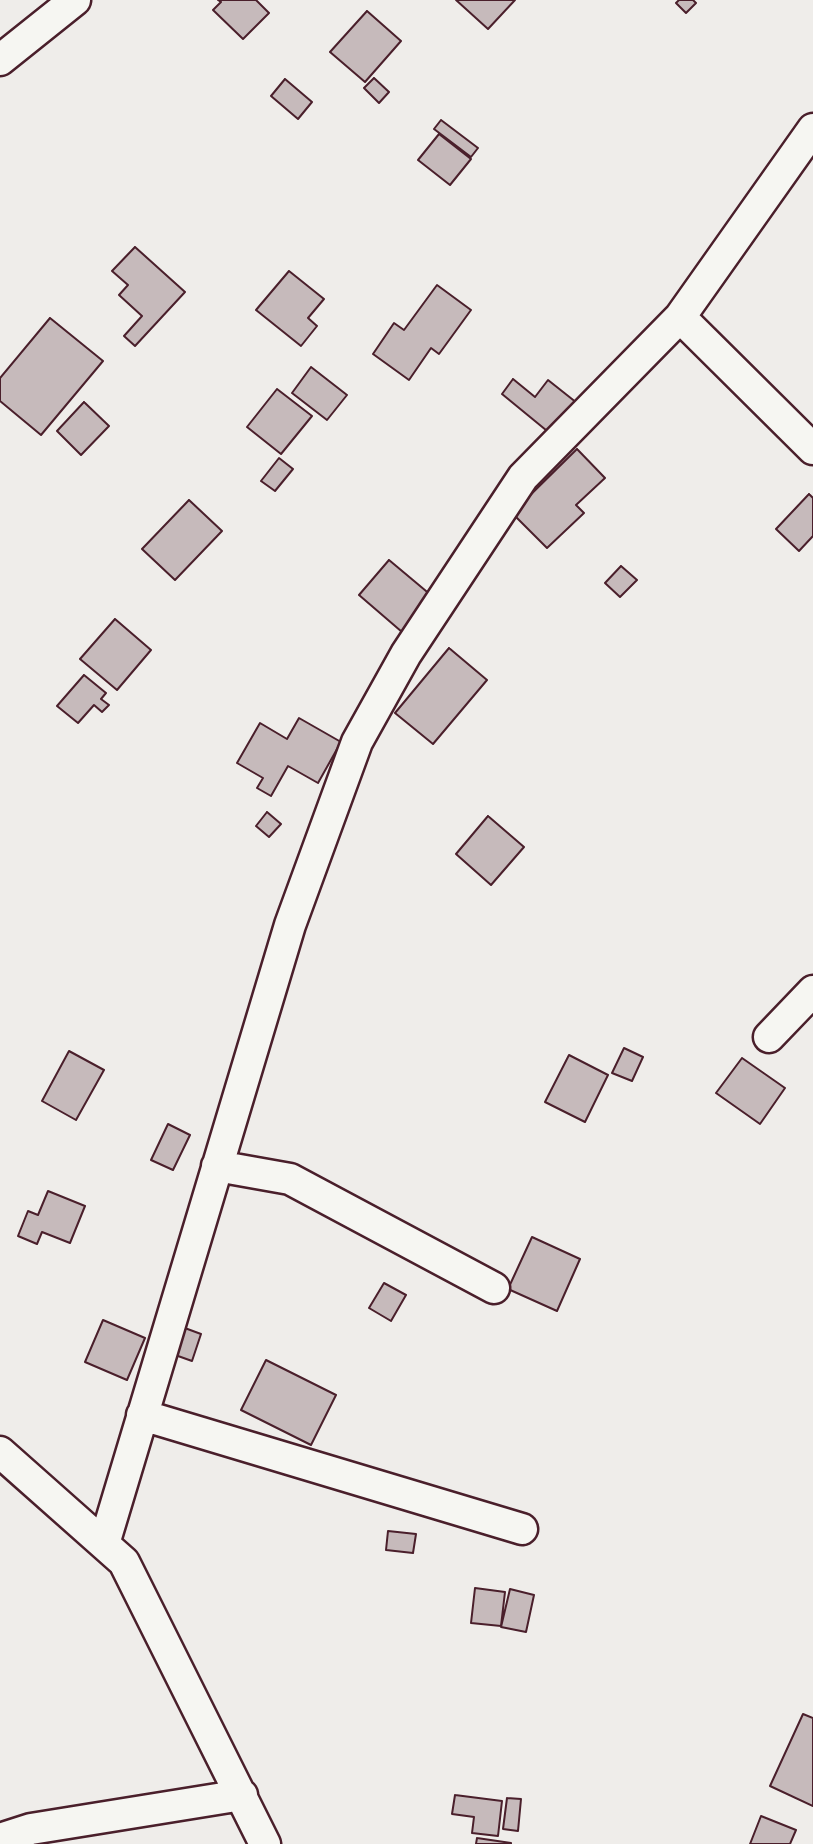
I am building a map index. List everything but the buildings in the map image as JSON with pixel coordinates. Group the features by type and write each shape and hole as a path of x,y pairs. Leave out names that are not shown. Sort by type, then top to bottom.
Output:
{"street":[{"path":"0,61 75,0"},
{"path":"104,1544 290,925 357,742 406,654 523,477 680,317 813,129"},
{"path":"680,317 813,449"},
{"path":"769,1037 813,991"},
{"path":"217,1166 290,1179 494,1288"},
{"path":"142,1415 522,1529"},
{"path":"0,1452 124,1562 265,1844"},
{"path":"0,1839 31,1829 242,1795"}]}
